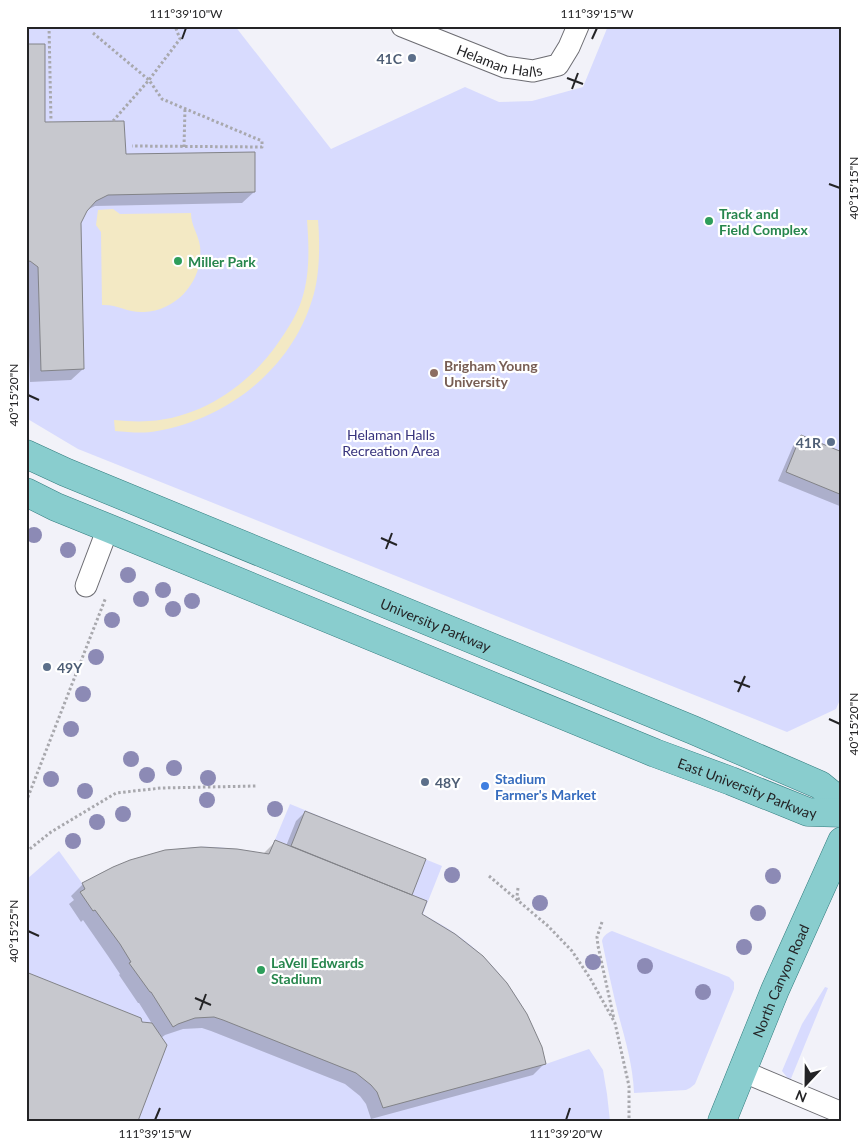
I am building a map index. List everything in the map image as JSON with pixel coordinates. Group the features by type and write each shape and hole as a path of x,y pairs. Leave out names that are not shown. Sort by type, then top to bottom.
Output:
{"main road":[{"name":"University Parkway","path":"26,454 74,476 702,734 820,785 842,803"},
{"path":"26,492 56,507 108,528"},
{"name":"East University Parkway","path":"108,528 655,753 808,812 842,813"},
{"name":"North Canyon Road","path":"722,1121 775,990 842,841"}],"lane":[{"name":"Helaman Halls","path":"402,26 505,67 532,71 558,65 570,47 578,26"},
{"path":"86,586 108,528"},
{"path":"742,1071 842,1113"}],"path":[{"path":"49,26 52,122"},
{"path":"113,121 149,80 180,39 176,26"},
{"path":"93,33 149,80 162,99 262,141 262,148 132,146"},
{"path":"184,146 185,108"},
{"path":"26,802 107,593"},
{"path":"26,852 51,832 116,793 161,788 256,786"},
{"path":"489,876 548,926 572,951 590,978 615,1023"},
{"path":"518,888 517,896 519,901"},
{"path":"602,922 597,937 598,946 629,1086 629,1121"}],"green space":[{"name":"Helaman Halls Recreation Area","path":"26,26 235,26 331,149 465,87 499,102 532,101 583,87 608,26 842,26 842,695 836,709 787,732 78,449 26,418"},
{"name":"LaVell Edwards Stadium","path":"290,804 442,866 423,914 452,931 472,946 500,975 513,991 533,1026 546,1064 589,1049 603,1070 610,1121 26,1121 26,880 59,851 82,883 139,858 184,848 209,847 269,854"},
{"path":"612,931 729,977 734,982 734,989 695,1084 686,1090 634,1093 628,1052 602,941"},
{"path":"825,987 828,988 790,1081 782,1071 802,1024"}],"sand":[{"path":"113,209 120,214 191,213 200,246 200,259 198,271 193,282 177,300 156,310 144,312 102,305 101,232 96,225 98,210"},
{"path":"307,220 318,220 319,260 315,291 302,325 289,348 272,369 253,387 231,402 208,415 183,425 152,432 115,431 114,420 149,421 168,419 205,406 222,397 238,385 266,358 288,328 305,289 308,270"}],"building":[{"path":"26,44 45,44 45,122 124,121 126,154 255,152 255,192 108,195 96,201 87,211 81,223 84,369 41,371 38,267 30,261 26,262"},
{"path":"801,435 842,452 842,495 786,472"},
{"path":"305,811 426,859 412,895 291,846"},
{"path":"275,840 427,901 422,914 455,934 483,956 507,983 527,1014 542,1047 546,1064 383,1108 377,1092 356,1073 223,1020 214,1017 195,1018 173,1027 151,992 129,963 131,962 120,944 80,892 85,889 82,883 130,860 165,850 201,847 237,849 269,854"},
{"path":"26,972 141,1018 142,1022 152,1023 167,1045 138,1121 26,1121"}],"place":[{"name":"41C","path":"412,58"},
{"name":"Track and Field Complex","path":"709,221"},
{"name":"Miller Park","path":"178,261"},
{"name":"Brigham Young University","path":"434,373"},
{"name":"41R","path":"831,442"},
{"name":"49Y","path":"47,667"},
{"name":"48Y","path":"425,782"},
{"name":"Stadium Farmer's Market","path":"485,786"},
{"name":"LaVell Edwards Stadium","path":"261,970"}]}
